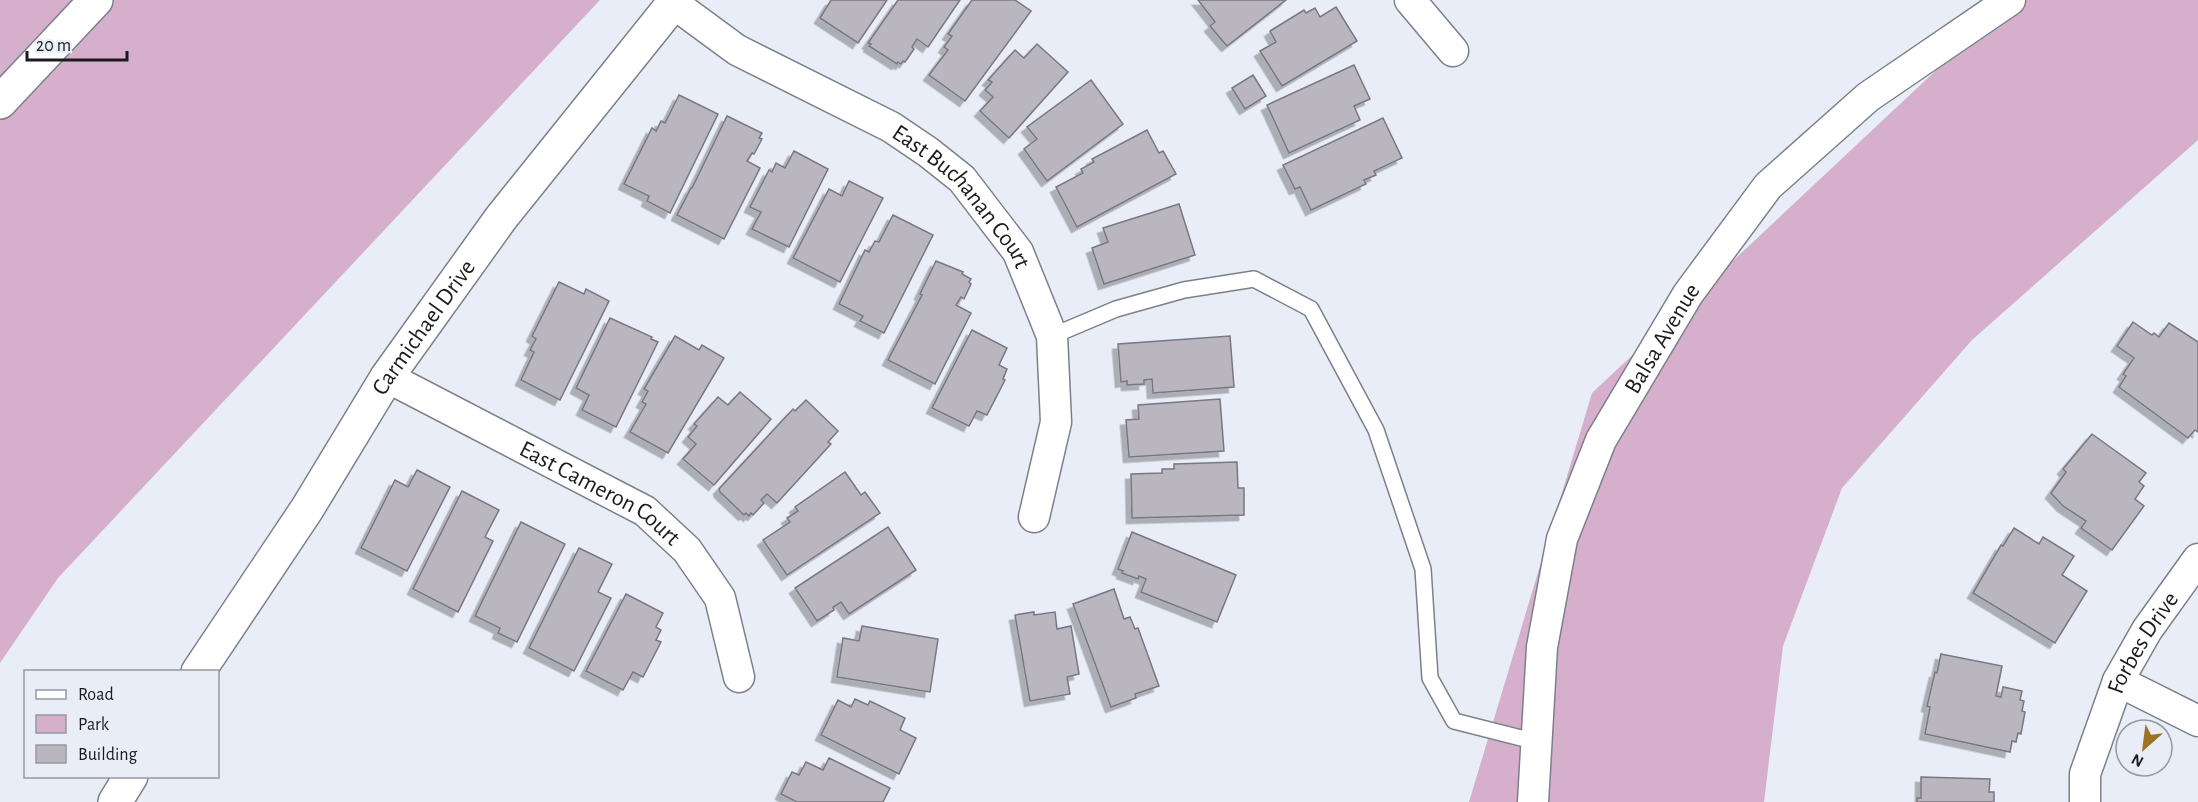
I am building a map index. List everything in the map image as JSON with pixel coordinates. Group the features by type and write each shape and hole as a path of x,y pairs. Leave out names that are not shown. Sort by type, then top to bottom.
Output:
{"main road":[{"path":"0,102 96,0"},
{"name":"Carmichael Drive","path":"199,670 307,509 387,377 501,218 675,1"},
{"path":"115,802 130,778"}],"street":[{"path":"1410,0 1453,51"},
{"name":"Balsa Avenue","path":"1533,802 1542,647 1562,539 1601,440 1688,294 1768,186 1868,97 2010,0"},
{"name":"East Buchanan Court","path":"675,1 737,50 891,127 928,152 962,179 1018,252 1052,336 1056,422 1034,517"},
{"name":"East Cameron Court","path":"387,377 645,511 687,550 720,598 739,677"},
{"name":"Forbes Drive","path":"2085,802 2085,774 2118,681 2147,630 2198,559"},
{"path":"2118,681 2198,721"}],"lane":[{"path":"1052,336 1116,309 1184,290 1254,279 1311,309 1376,430 1423,569 1430,678 1454,721 1537,742"}],"green space":[{"path":"0,0 600,0 58,578 0,663"},
{"path":"2011,0 2198,0 2198,140 1972,340 1842,488 1783,646 1764,802 1469,802 1592,393"}],"building":[{"path":"831,0 887,0 858,43 820,18"},
{"path":"898,0 960,0 928,47 917,39 912,47 914,49 901,64 898,62 897,64 869,46 871,44 868,43"},
{"path":"972,0 1015,0 1031,11 965,101 929,75 948,50 944,47 952,36 948,34"},
{"path":"1198,0 1286,0 1227,46 1210,26 1215,22"},
{"path":"1336,7 1357,41 1282,86 1260,51 1276,42 1270,31 1304,10 1306,13 1315,8 1320,17"},
{"path":"1037,44 1068,72 1009,138 980,111 993,97 985,90 992,82 988,80 1015,50 1024,58"},
{"path":"1354,65 1370,99 1354,106 1360,120 1289,153 1267,105"},
{"path":"1253,75 1266,96 1245,109 1232,88"},
{"path":"1091,80 1123,124 1047,181 1024,149 1037,139 1027,127"},
{"path":"679,95 718,114 670,213 647,201 649,196 624,184 652,128 656,131 661,121 665,123"},
{"path":"727,116 762,133 759,138 762,139 754,154 752,153 747,161 760,168 724,239 677,215"},
{"path":"1383,118 1402,158 1374,171 1376,175 1364,180 1366,184 1311,210 1300,187 1295,189 1283,165"},
{"path":"1147,130 1159,153 1163,151 1176,174 1077,227 1056,187 1083,173 1081,169 1094,162 1092,159"},
{"path":"794,151 828,169 789,247 752,229 761,212 750,207 769,170 772,172 776,163 785,168"},
{"path":"849,181 883,198 840,282 793,258 829,189 842,196"},
{"path":"1179,204 1195,255 1104,284 1092,248 1108,242 1103,228"},
{"path":"893,215 933,235 884,333 860,321 863,316 839,304 865,250 869,252 875,241 879,242"},
{"path":"936,261 963,272 962,274 971,279 964,299 961,297 956,305 971,313 935,384 888,360 922,295 920,294"},
{"path":"559,282 584,294 586,289 609,301 560,400 521,380 534,352 530,350 536,339 532,336"},
{"path":"610,318 658,342 616,427 582,410 589,395 576,388"},
{"path":"2133,322 2159,337 2169,323 2198,342 2198,432 2195,430 2188,438 2119,387 2126,376 2123,374 2134,358 2117,346"},
{"path":"972,330 1007,348 999,365 1007,369 1003,379 1005,380 987,415 977,411 969,426 932,408"},
{"path":"675,336 699,350 702,345 724,358 668,453 630,432 646,404 642,402 648,391 644,389"},
{"path":"1230,336 1234,387 1153,393 1152,379 1144,380 1144,384 1127,385 1127,381 1121,382 1118,344"},
{"path":"740,392 771,419 714,485 683,459 696,444 688,437 697,426 694,424 718,397 728,405"},
{"path":"1220,399 1224,451 1129,457 1126,420 1139,419 1138,405"},
{"path":"806,400 838,431 828,442 831,444 777,503 767,494 761,500 764,503 753,515 751,513 749,516 746,513 744,515 719,489 793,409 795,411"},
{"path":"2092,434 2146,473 2139,482 2144,486 2135,499 2144,506 2112,550 2081,528 2086,521 2063,506 2051,493 2066,472 2063,469"},
{"path":"1237,462 1238,488 1244,488 1244,515 1132,518 1131,474 1162,473 1162,469 1174,469 1174,464"},
{"path":"417,470 450,487 407,571 361,548 395,480 408,487"},
{"path":"845,472 861,495 865,492 880,513 787,575 763,540 790,522 787,518 798,511 795,507"},
{"path":"462,491 499,510 485,537 493,541 458,612 413,589"},
{"path":"521,522 565,544 517,642 498,633 500,628 475,616"},
{"path":"888,527 916,570 849,614 841,602 833,607 834,610 817,621 795,588"},
{"path":"2014,528 2039,544 2043,537 2074,556 2062,575 2087,591 2055,643 1973,593 2001,545 2003,546"},
{"path":"1132,532 1236,575 1217,622 1141,592 1146,579 1139,576 1138,579 1118,569"},
{"path":"579,548 612,564 598,592 611,598 574,671 529,648"},
{"path":"1114,589 1124,619 1130,617 1135,629 1138,628 1159,686 1135,694 1136,698 1111,707 1073,604"},
{"path":"626,594 663,613 656,627 661,630 656,640 661,642 643,677 633,672 623,690 586,671"},
{"path":"1034,612 1034,615 1055,612 1057,629 1071,626 1079,674 1067,677 1070,694 1030,701 1015,615"},
{"path":"862,626 938,639 930,692 837,677 843,638 859,641"},
{"path":"1941,654 2002,666 1996,696 2001,697 2003,687 2022,691 2020,700 2024,701 2022,711 2025,712 2021,734 2018,733 2016,742 2012,741 2010,752 1925,734 1930,707 1927,706"},
{"path":"855,699 868,705 870,701 905,718 900,730 916,738 899,774 821,735 838,700 851,707"},
{"path":"829,758 890,788 883,802 797,802 781,794 792,772 799,775 806,762 823,770"},
{"path":"1921,777 1990,779 1989,792 1994,792 1994,802 1917,802 1917,798 1921,798"}]}
